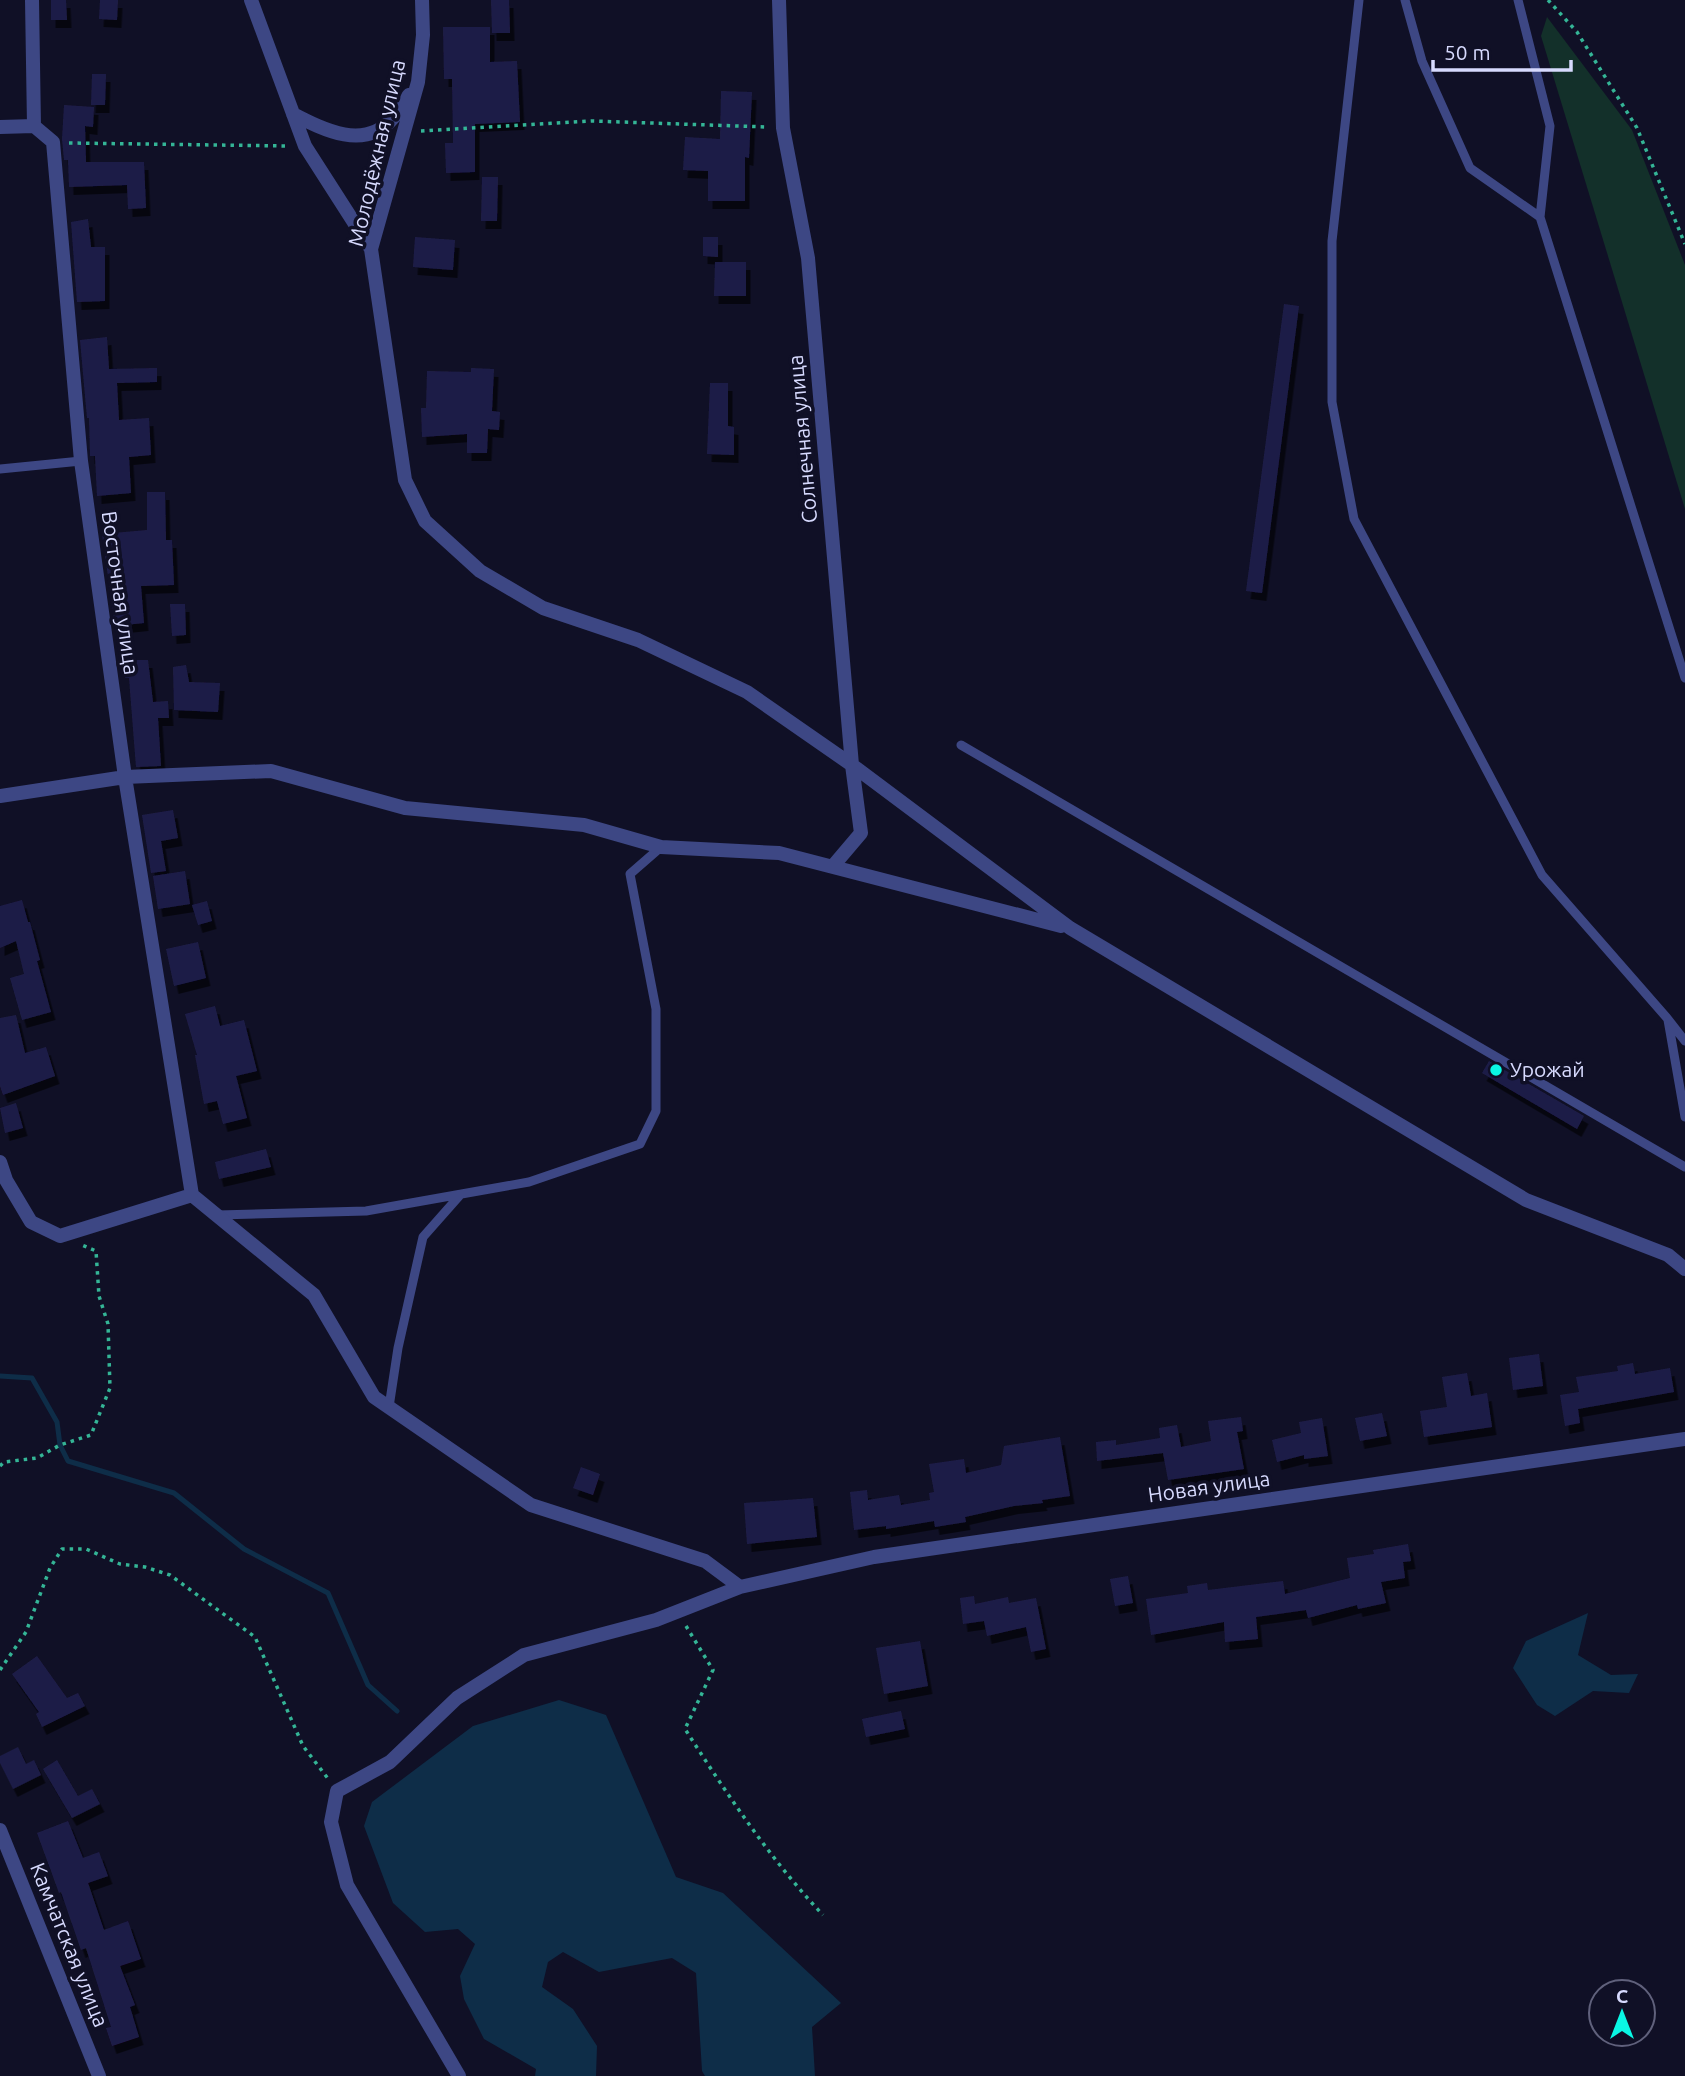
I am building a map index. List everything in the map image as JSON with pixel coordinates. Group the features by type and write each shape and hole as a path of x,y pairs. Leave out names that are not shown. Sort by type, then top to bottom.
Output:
{"street":[{"path":"32,0 34,126"},
{"path":"251,0 305,146 371,249"},
{"name":"Молодёжная улица","path":"422,0 423,35 418,82 371,249 405,480 425,521 480,571 543,608 638,640 747,692 852,765 1070,928"},
{"name":"Солнечная улица","path":"779,0 783,128 808,258 852,765 861,833 833,866"},
{"path":"293,114 325,130 353,136 370,134 392,120 418,82"},
{"path":"0,127 34,126 53,142"},
{"name":"Восточная улица","path":"53,142 80,461 125,777 192,1195"},
{"path":"0,796 125,777 271,771 405,808 584,825 661,847 779,853 1070,928 1525,1200 1668,1255 1685,1269"},
{"path":"0,1161 6,1180 31,1222 60,1236 192,1195 314,1295 374,1396 389,1407 531,1505 705,1561 740,1587"},
{"name":"Новая улица","path":"337,1791 390,1762 457,1698 524,1655 656,1620 740,1587 874,1557 1685,1439"},
{"path":"337,1791 331,1822 347,1885 459,2076"},
{"name":"Камчатская улица","path":"0,1830 99,2076"}],"lane":[{"path":"1359,0 1332,242 1332,402 1354,519 1542,875 1685,1041"},
{"path":"1405,0 1422,61 1470,168 1540,217"},
{"path":"1518,0 1550,126 1540,217 1685,678"},
{"path":"0,469 80,461"},
{"path":"961,746 1685,1167"},
{"path":"216,1215 366,1211 529,1182 640,1144 656,1111 656,1009 630,874 661,847"},
{"path":"1667,1018 1685,1117"},
{"path":"389,1407 398,1348 423,1237 461,1194"}],"path":[{"path":"1548,0 1577,32 1637,128 1685,244"},
{"path":"403,133 592,121 783,128"},
{"path":"53,142 305,146"},
{"path":"0,1466 4,1462 37,1458 60,1445 91,1435 110,1388 108,1324 99,1296 96,1251 60,1236"},
{"path":"0,1670 26,1632 50,1568 62,1549 86,1549 120,1564 145,1567 170,1575 255,1637 303,1746 337,1791"},
{"path":"678,1612 713,1670 685,1729 722,1786 795,1886 823,1915"}],"green space":[{"path":"1547,17 1632,130 1685,265 1685,509 1541,36"}],"water":[{"path":"1588,1613 1578,1655 1611,1675 1638,1674 1629,1693 1593,1691 1555,1716 1537,1705 1513,1668 1526,1641"},
{"path":"559,1700 606,1715 676,1877 723,1893 841,2003 812,2027 815,2076 705,2076 702,2071 696,1973 672,1958 599,1972 563,1952 548,1962 542,1987 573,2009 597,2046 596,2076 535,2076 536,2069 484,2039 464,1999 460,1976 475,1944 458,1929 425,1932 393,1903 364,1826 372,1802 473,1726"}],"building":[{"path":"51,0 66,0 67,20 51,20"},
{"path":"100,0 118,0 117,20 99,19"},
{"path":"491,0 509,0 510,33 492,33"},
{"path":"443,27 490,27 490,62 517,61 520,122 475,124 475,172 446,173 445,143 453,143 452,79 444,79"},
{"path":"92,74 106,74 105,105 91,105"},
{"path":"721,91 752,92 749,158 745,157 745,201 708,201 708,171 683,170 685,137 720,139"},
{"path":"64,105 94,107 93,127 85,126 86,162 144,162 146,208 128,209 127,185 69,187 68,160 64,160 62,139"},
{"path":"482,177 498,177 497,221 481,221"},
{"path":"88,219 91,247 105,247 105,301 77,302 71,222"},
{"path":"415,237 455,240 453,270 413,267"},
{"path":"703,237 718,237 718,257 703,256"},
{"path":"715,262 746,262 746,296 714,296"},
{"path":"1284,304 1299,306 1262,593 1246,591"},
{"path":"107,337 109,369 157,368 157,382 117,383 119,420 149,418 151,455 129,457 131,493 97,496 95,456 90,456 89,418 80,340"},
{"path":"471,368 494,369 492,411 500,412 499,430 488,429 487,453 467,453 467,434 422,437 421,408 426,408 427,371 471,372"},
{"path":"710,383 728,383 728,426 734,427 734,455 707,454"},
{"path":"147,492 165,492 166,540 172,540 174,585 141,586 144,623 115,626 102,534 147,530"},
{"path":"170,604 185,604 186,635 172,636"},
{"path":"125,660 148,660 153,702 168,701 169,718 158,718 161,766 136,767 129,678 125,678"},
{"path":"186,665 189,682 220,683 218,712 174,710 173,667"},
{"path":"173,810 178,838 161,841 166,871 151,873 142,815"},
{"path":"185,871 190,904 158,909 153,876"},
{"path":"22,900 40,960 37,961 51,1012 22,1020 10,978 24,974 16,941 0,948 0,906"},
{"path":"207,901 212,921 198,925 192,905"},
{"path":"198,942 206,978 174,986 166,949"},
{"path":"215,1006 220,1026 244,1020 257,1071 236,1076 247,1118 223,1124 217,1101 204,1104 197,1055 185,1014"},
{"path":"16,1015 25,1053 46,1047 55,1076 3,1095 0,1086 0,1018"},
{"path":"1489,1061 1584,1116 1577,1129 1482,1073"},
{"path":"16,1103 23,1128 5,1133 0,1108"},
{"path":"266,1149 271,1167 219,1179 215,1162"},
{"path":"1539,1354 1543,1386 1513,1390 1509,1358"},
{"path":"1633,1363 1635,1374 1670,1368 1674,1392 1578,1409 1580,1423 1565,1426 1560,1395 1579,1392 1576,1377 1618,1371 1617,1366"},
{"path":"1467,1373 1471,1396 1487,1393 1492,1427 1424,1437 1420,1411 1447,1407 1442,1377"},
{"path":"1382,1413 1387,1436 1360,1441 1355,1418"},
{"path":"1241,1417 1243,1431 1237,1432 1244,1469 1168,1480 1163,1453 1097,1461 1096,1442 1116,1440 1116,1445 1160,1438 1159,1428 1177,1425 1181,1447 1211,1441 1208,1421"},
{"path":"1322,1418 1328,1456 1304,1459 1304,1455 1277,1462 1272,1440 1301,1433 1299,1422"},
{"path":"1060,1437 1070,1496 965,1517 966,1522 935,1527 934,1521 886,1529 886,1526 854,1530 850,1492 867,1490 868,1500 899,1495 901,1505 930,1500 929,1493 934,1492 929,1464 964,1459 966,1473 1001,1465 1004,1446"},
{"path":"581,1467 600,1474 593,1495 573,1488"},
{"path":"813,1498 817,1537 747,1544 744,1503"},
{"path":"1408,1544 1411,1561 1403,1562 1405,1578 1381,1582 1386,1603 1358,1609 1357,1605 1308,1618 1306,1610 1256,1617 1258,1639 1225,1642 1224,1622 1151,1635 1146,1599 1188,1593 1187,1586 1207,1583 1208,1590 1283,1581 1285,1594 1350,1578 1347,1558 1374,1554 1373,1550"},
{"path":"1128,1576 1133,1603 1115,1606 1110,1579"},
{"path":"974,1596 975,1604 1008,1597 1009,1603 1036,1598 1046,1649 1031,1652 1026,1627 987,1636 984,1621 963,1624 960,1598"},
{"path":"920,1641 928,1686 884,1694 876,1648"},
{"path":"37,1656 67,1698 78,1693 85,1706 42,1727 36,1714 39,1712 12,1674"},
{"path":"901,1711 905,1729 866,1737 862,1719"},
{"path":"18,1747 26,1764 34,1760 41,1775 13,1789 0,1763 0,1756"},
{"path":"57,1760 78,1796 92,1789 100,1804 72,1818 43,1769"},
{"path":"68,1821 83,1858 99,1852 108,1876 88,1883 104,1930 128,1921 141,1959 120,1966 135,2005 130,2007 139,2037 112,2046 106,2028 111,2027 86,1948 81,1950 37,1833"}],"waterway":[{"path":"0,1376 32,1378 57,1422 60,1445 68,1461 174,1493 244,1549 328,1593 368,1685 397,1711"}],"place":[{"name":"Урожай","path":"1496,1070"}]}
